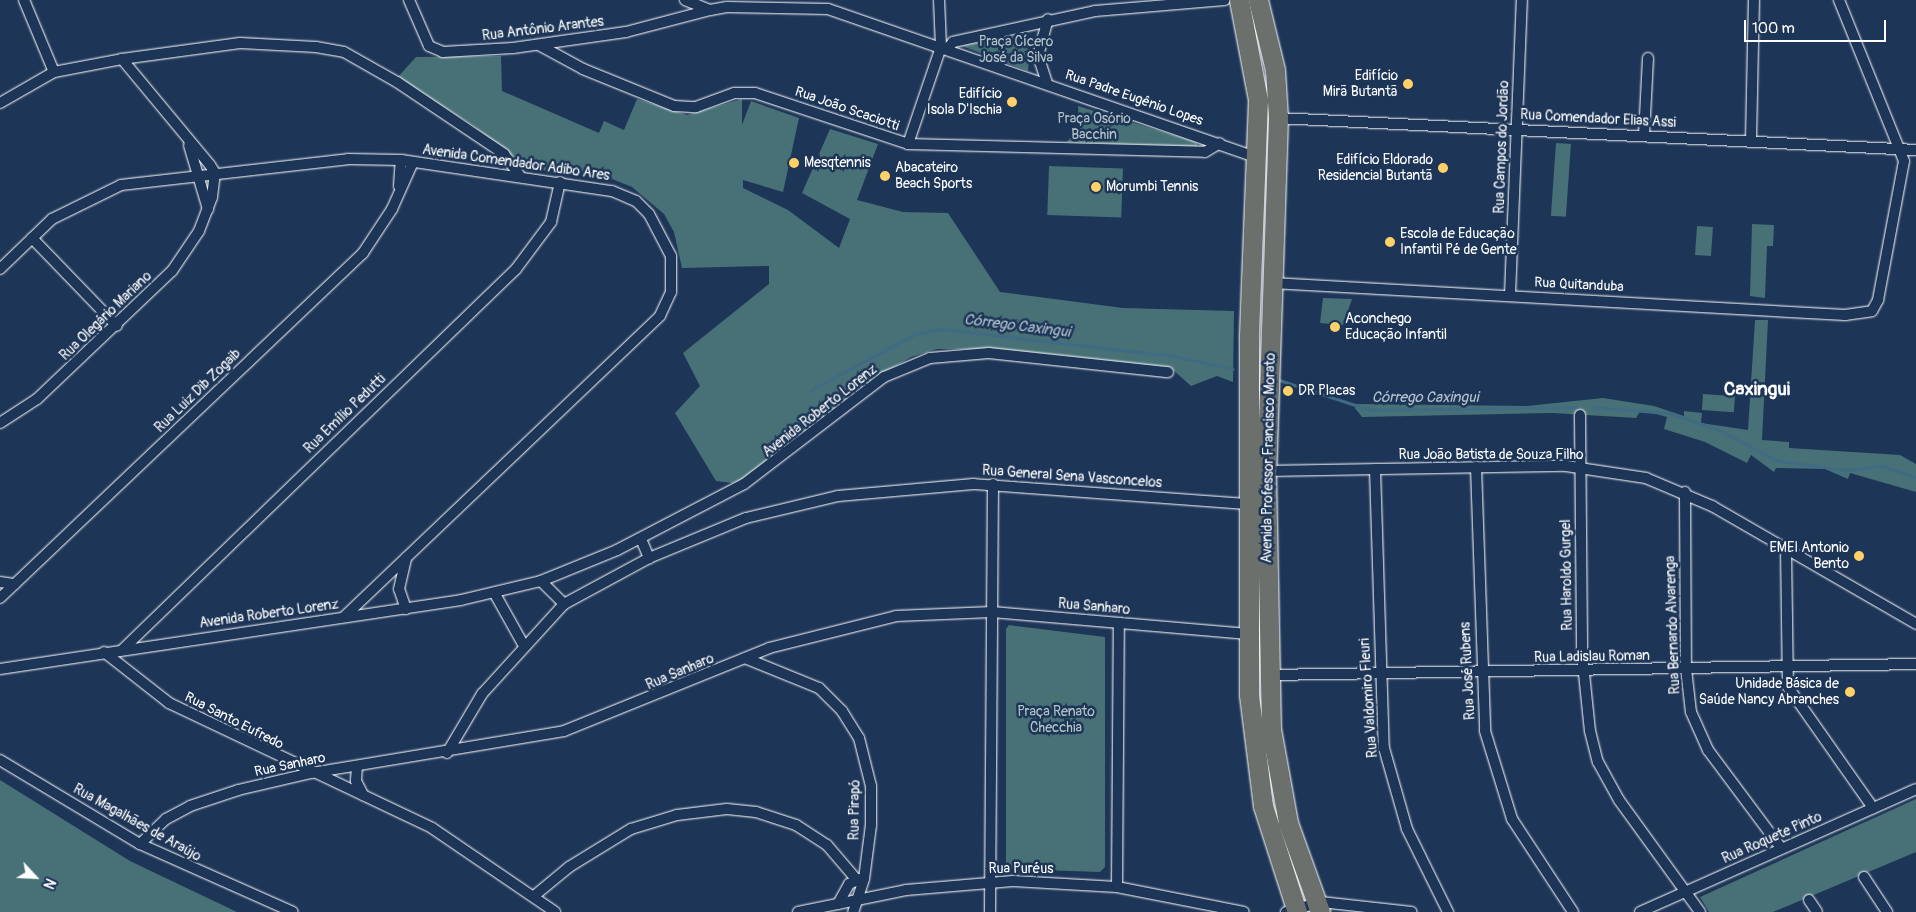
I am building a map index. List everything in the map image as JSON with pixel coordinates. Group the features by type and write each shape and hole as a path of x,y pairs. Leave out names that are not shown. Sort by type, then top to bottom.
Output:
{"highway":[{"name":"Avenida Professor Francisco Morato","path":"1239,0 1256,84 1248,504 1248,634 1256,772 1270,834 1293,910"},
{"name":"Avenida Professor Francisco Morato","path":"1258,0 1273,61 1278,118 1266,471 1269,675 1282,797 1318,907"}],"street":[{"path":"24,0 54,72"},
{"name":"Rua Antônio Arantes","path":"409,0 427,42 436,51 539,45 626,32 710,10"},
{"name":"Rua Padre Eugênio Lopes","path":"685,0 710,10 818,6 1047,83 1256,157"},
{"path":"908,144 944,48 939,0"},
{"path":"944,48 953,42 1048,19 1153,4 1225,0"},
{"name":"Rua Campos do Jordão","path":"1510,295 1522,0"},
{"path":"1751,140 1754,0"},
{"path":"1839,0 1900,150"},
{"path":"1047,83 1038,56 1048,19"},
{"path":"1031,24 1035,32 1032,78"},
{"path":"0,103 54,72 122,59 240,43 277,42 344,52 479,136 504,154 520,176"},
{"name":"Rua João Scaciotti","path":"539,45 583,69 674,106 696,107 741,92 755,93 908,144 1205,152 1220,143"},
{"path":"1644,135 1648,58"},
{"path":"122,59 189,145 214,173"},
{"name":"Rua Comendador Elias Assi","path":"1278,118 1517,128 1916,150"},
{"path":"189,145 196,175 208,208"},
{"name":"Rua Quitanduba","path":"1272,283 1845,315 1864,314 1878,300 1904,160 1900,150"},
{"name":"Avenida Comendador Adibo Ares","path":"0,268 64,211 95,195 150,179 348,159 401,160 560,182 624,195 649,214 671,256 668,302 643,334 344,617"},
{"name":"Rua Luiz Dib Zogaib","path":"399,192 401,160"},
{"name":"Rua Luiz Dib Zogaib","path":"0,598 363,253 399,192 413,162"},
{"name":"Rua Olegário Mariano","path":"0,423 37,399 117,326 172,271 208,208 214,173"},
{"name":"Rua Emílio Pedutti","path":"122,650 516,269 551,222 560,182"},
{"path":"32,238 117,326"},
{"name":"Avenida Roberto Lorenz","path":"0,669 104,652 406,609 495,594 541,581 641,538 761,474 860,394 907,365 961,353 989,354 1168,372"},
{"name":"Rua Haroldo Gurgel","path":"1580,415 1578,466 1583,671 1598,762 1630,818 1700,912"},
{"name":"Rua João Batista de Souza Filho","path":"1266,471 1578,466 1646,478 1685,492 1916,624"},
{"name":"Rua José Rubens","path":"1476,467 1480,673 1485,731 1504,804 1530,853 1573,912"},
{"name":"Rua Valdomiro Fleuri","path":"1375,469 1380,674 1384,748 1391,780 1416,852 1448,912"},
{"path":"990,912 993,882 992,612 994,484"},
{"name":"Rua General Sena Vasconcelos","path":"649,558 746,518 838,496 994,484 1248,504"},
{"name":"Rua Bernardo Alvarenga","path":"1685,492 1686,669 1691,712 1700,737 1781,848"},
{"path":"447,753 467,714 523,644 564,604 649,558 641,538"},
{"path":"1786,548 1785,668 1792,697 1873,808"},
{"path":"406,609 399,589 407,558"},
{"path":"541,581 564,604"},
{"path":"0,582 15,584"},
{"path":"495,594 523,644"},
{"name":"Rua Sanharo","path":"140,844 166,819 190,806 311,773 447,753 594,722 745,658 818,633 896,616 992,612 1248,634"},
{"path":"1117,887 1119,623"},
{"name":"Rua Santo Eufredo","path":"104,652 169,703 311,773 432,828 555,912"},
{"name":"Rua Pirapó","path":"745,658 819,688 852,724 871,786 859,900 853,912"},
{"name":"Rua Ladislau Roman","path":"1269,675 1785,668 1916,664"},
{"name":"Rua Magalhães de Araújo","path":"0,760 140,844 293,912"},
{"path":"357,766 356,782 363,795"},
{"name":"Rua Roquete Pinto","path":"1640,912 1916,789"},
{"path":"534,896 602,843 631,829 676,815 727,809 756,812 796,825 827,845 860,879 838,904"},
{"path":"1864,877 1887,912"},
{"name":"Rua Puréus","path":"798,912 906,890 993,882 1117,887 1244,912"},
{"path":"1809,900 1817,912"},
{"path":"1293,910 1318,907 1364,907 1411,912"},
{"path":"1352,912 1364,907"}],"green space":[{"name":"Praça Cícero José da Silva","path":"1027,33 1031,39 1028,71 962,46"},
{"path":"501,56 502,91 599,133 604,121 624,130 637,99 687,115 742,99 742,125 751,101 799,118 783,192 743,180 743,188 788,210 839,248 850,219 802,193 830,129 878,144 857,200 903,212 948,213 1000,292 1123,308 1234,311 1233,382 1217,376 1191,386 1172,369 988,349 937,349 911,357 860,387 754,475 733,483 716,481 675,413 700,386 683,353 769,284 769,266 682,268 674,232 664,214 632,187 612,179 525,168 473,125 397,78 416,57"},
{"name":"Praça Osório Bacchin","path":"1078,106 1196,142 1198,147 1067,142 1079,126"},
{"path":"1556,143 1571,144 1566,217 1551,216"},
{"path":"1049,166 1123,169 1121,218 1047,215"},
{"path":"1752,224 1774,225 1773,246 1767,246 1765,298 1750,296"},
{"path":"1697,226 1713,227 1711,256 1695,255"},
{"path":"1323,298 1352,299 1343,325 1320,323"},
{"path":"1755,320 1768,320 1762,440 1789,442 1789,448 1900,455 1916,464 1916,492 1850,473 1848,479 1825,469 1776,468 1774,472 1751,455 1747,463 1705,442 1664,429 1667,417 1641,410 1636,418 1553,413 1362,417 1355,408 1356,404 1527,406 1603,398 1654,406 1684,416 1684,411 1702,413 1701,423 1748,430"},
{"path":"1703,394 1735,396 1734,412 1702,410"},
{"name":"Praça Renato Checchia","path":"1009,625 1105,637 1105,867 1100,872 1006,869 1006,629"},
{"path":"0,780 130,861 237,912 0,912"},
{"path":"1916,799 1916,852 1773,912 1709,912 1700,897"}],"waterway":[{"name":"Córrego Caxingui","path":"811,390 915,334 941,329 1173,356 1233,369"},
{"name":"Córrego Caxingui","path":"1279,380 1370,410 1576,407"},
{"name":"Córrego Caxingui","path":"1591,407 1669,413 1717,429 1778,461 1846,470 1882,466 1916,478"}],"place":[{"name":"Edifício Mirã Butantã","path":"1408,84"},
{"name":"Edifício Isola D'Ischia","path":"1012,102"},
{"name":"Mesqtennis","path":"794,163"},
{"name":"Edifício Eldorado Residencial Butantã","path":"1443,168"},
{"name":"Abacateiro Beach Sports","path":"885,176"},
{"name":"Morumbi Tennis","path":"1096,187"},
{"name":"Escola de Educação Infantil Pé de Gente","path":"1390,242"},
{"name":"Aconchego Educação Infantil","path":"1335,327"},
{"name":"DR Placas","path":"1288,391"},
{"name":"EMEI Antonio Bento","path":"1859,556"},
{"name":"Unidade Básica de Saúde Nancy Abranches","path":"1850,692"}],"district":[{"name":"Caxingui","path":"1757,390"}]}
